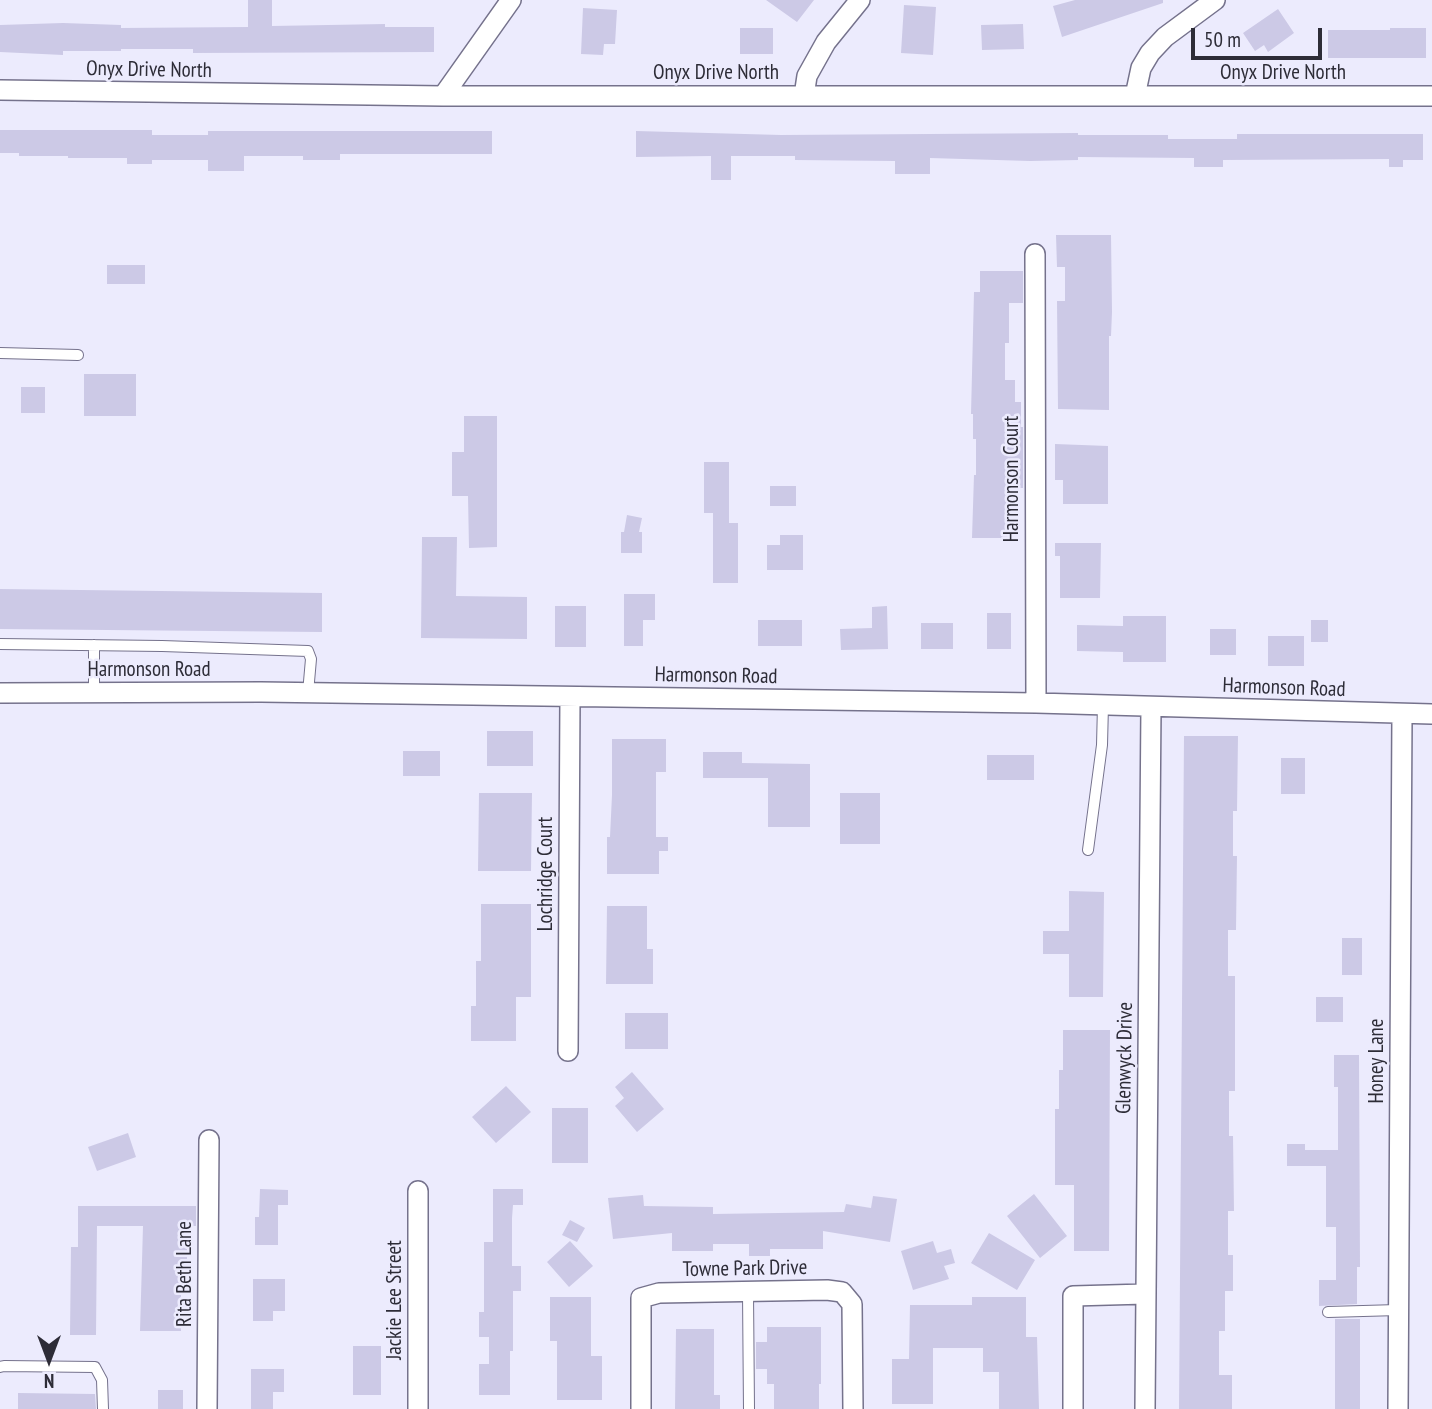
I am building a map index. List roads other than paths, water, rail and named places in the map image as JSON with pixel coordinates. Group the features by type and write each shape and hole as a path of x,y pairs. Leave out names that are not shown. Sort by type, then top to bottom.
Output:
{"street":[{"path":"443,96 511,0"},
{"path":"804,96 807,76 826,42 860,0"},
{"path":"1135,96 1141,68 1150,53 1165,37 1215,0"},
{"name":"Onyx Drive North","path":"0,90 443,96 1432,96"},
{"name":"Harmonson Court","path":"1035,254 1035,703"},
{"name":"Harmonson Road","path":"0,693 308,693 1035,703 1432,714"},
{"name":"Lochridge Court","path":"568,1051 570,697"},
{"name":"Glenwyck Drive","path":"1145,1409 1151,707"},
{"name":"Honey Lane","path":"1398,1409 1402,714"},
{"name":"Rita Beth Lane","path":"207,1409 209,1140"},
{"name":"Jackie Lee Street","path":"418,1191 418,1409"},
{"name":"Towne Park Drive","path":"641,1409 641,1298 659,1293 827,1290 842,1292 852,1304 853,1409"},
{"path":"1073,1409 1073,1296 1145,1294"}],"lane":[{"path":"0,353 78,355"},
{"path":"0,644 308,651 311,659 308,693"},
{"path":"94,645 94,693"},
{"path":"1088,850 1102,745 1103,705"},
{"path":"748,1293 749,1409"},
{"path":"1328,1312 1398,1310"},
{"path":"0,1367 95,1367 103,1380 103,1409"}]}
